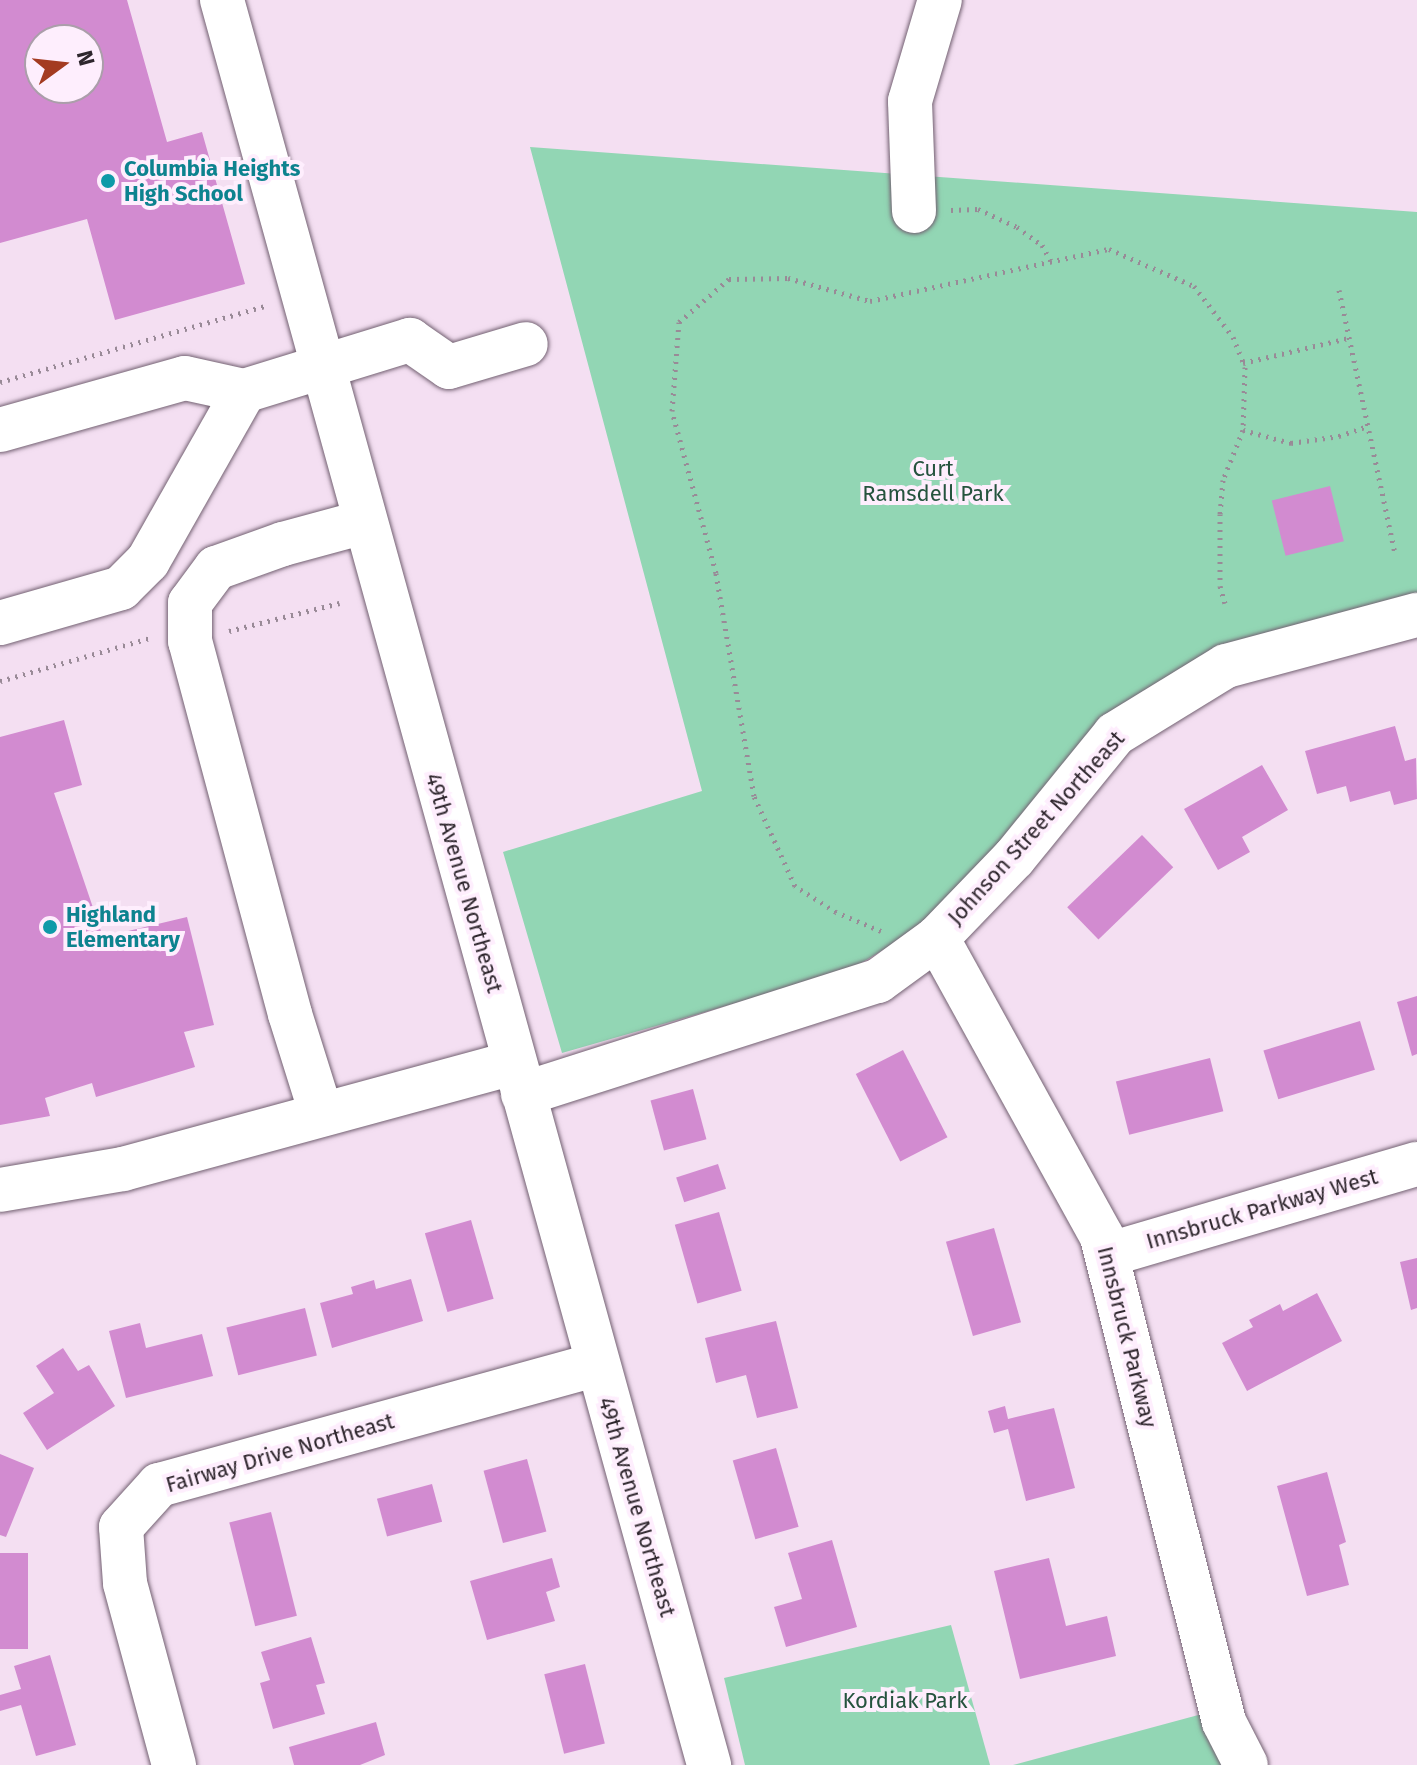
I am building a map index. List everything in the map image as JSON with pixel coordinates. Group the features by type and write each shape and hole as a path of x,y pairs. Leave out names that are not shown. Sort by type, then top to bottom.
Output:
{"street":[{"name":"49th Avenue Northeast","path":"222,0 301,296 709,1765"},
{"path":"914,211 910,101 940,0"},
{"path":"0,430 185,378 244,391 410,340 449,367 526,344"},
{"path":"0,623 121,588 148,561 244,391"},
{"path":"321,1113 290,1014 190,641 190,603 216,568 283,544 364,522"},
{"name":"Johnson Street Northeast","path":"0,1190 123,1169 321,1113 519,1078 878,981 937,938 1014,858 1115,734 1226,666 1417,615"},
{"name":"Innsbruck Parkway","path":"937,938 1102,1237 1224,1722 1246,1765"},
{"name":"Innsbruck Parkway West","path":"1107,1255 1417,1164"},
{"name":"Fairway Drive Northeast","path":"174,1765 125,1583 121,1527 159,1485 597,1364"}],"path":[{"path":"914,211 978,209 1017,227 1042,245 1051,261"},
{"path":"886,933 836,912 795,886 754,796 716,573 672,411 679,322 729,279 788,278 870,301 1109,249 1194,286 1233,337 1243,363 1243,430 1223,480 1220,586 1225,603"},
{"path":"1339,290 1395,554"},
{"path":"0,382 301,296"},
{"path":"1243,363 1349,338"},
{"path":"1243,430 1291,443 1339,436 1368,426"}],"green space":[{"name":"Curt Ramsdell Park","path":"530,147 1417,212 1417,603 1182,670 918,929 848,971 562,1053 503,852 702,791"},
{"name":"Kordiak Park","path":"951,1625 990,1765 745,1765 724,1678"},
{"path":"1202,1714 1234,1765 1013,1765"}],"building":[{"name":"Columbia Heights High School","path":"0,0 127,0 167,142 202,132 245,284 115,320 87,219 0,243"},
{"path":"1330,486 1344,541 1286,556 1272,501"},
{"name":"Highland Elementary","path":"64,720 82,785 54,793 103,937 187,917 214,1025 184,1032 195,1067 96,1097 92,1083 45,1098 50,1116 0,1125 0,737"},
{"path":"1395,726 1405,761 1416,758 1417,799 1394,805 1390,791 1350,802 1346,786 1317,794 1305,751"},
{"path":"1262,765 1288,810 1242,837 1250,852 1218,870 1184,809"},
{"path":"1142,835 1173,867 1098,940 1067,907"},
{"path":"1417,996 1417,1054 1412,1056 1397,1002"},
{"path":"1360,1021 1375,1070 1278,1099 1263,1051"},
{"path":"903,1050 947,1137 900,1161 856,1074"},
{"path":"1210,1058 1223,1111 1129,1135 1116,1081"},
{"path":"693,1089 706,1139 664,1151 650,1100"},
{"path":"718,1164 726,1189 684,1202 676,1178"},
{"path":"719,1212 742,1291 697,1304 675,1225"},
{"path":"471,1220 494,1299 447,1312 425,1233"},
{"path":"994,1228 1021,1322 973,1336 946,1242"},
{"path":"1417,1258 1417,1308 1411,1310 1400,1262"},
{"path":"411,1279 423,1321 332,1348 320,1303 353,1294 351,1287 374,1280 376,1289"},
{"path":"1317,1293 1342,1341 1247,1391 1222,1343 1253,1327 1249,1320 1280,1304 1283,1311"},
{"path":"305,1308 317,1356 238,1375 226,1328"},
{"path":"776,1321 798,1408 757,1418 746,1375 716,1383 705,1338"},
{"path":"140,1323 146,1348 202,1334 213,1376 126,1398 109,1331"},
{"path":"63,1348 78,1371 89,1365 115,1406 47,1450 23,1413 54,1393 36,1366"},
{"path":"1005,1406 1008,1419 1054,1408 1075,1488 1026,1501 1008,1429 994,1433 988,1411"},
{"path":"776,1448 799,1527 755,1539 733,1460"},
{"path":"0,1454 34,1468 6,1537 0,1535"},
{"path":"527,1459 546,1531 503,1543 484,1471"},
{"path":"1327,1472 1346,1542 1339,1545 1349,1585 1307,1596 1277,1486"},
{"path":"432,1484 442,1522 387,1536 377,1499"},
{"path":"271,1512 297,1616 255,1626 229,1522"},
{"path":"832,1540 857,1627 786,1647 774,1607 802,1599 788,1553"},
{"path":"0,1553 28,1553 28,1649 0,1649"},
{"path":"552,1558 560,1587 546,1592 555,1621 487,1640 470,1581"},
{"path":"1049,1558 1066,1626 1107,1616 1116,1656 1020,1679 994,1571"},
{"path":"311,1637 325,1683 316,1685 325,1714 273,1729 260,1683 270,1680 261,1652"},
{"path":"50,1655 76,1745 36,1756 21,1705 0,1711 0,1695 21,1689 14,1666"},
{"path":"585,1664 605,1744 564,1754 544,1674"},
{"path":"376,1722 385,1755 360,1765 294,1765 289,1747"}],"place":[{"name":"Columbia Heights High School","path":"108,181"},
{"name":"Highland Elementary","path":"50,927"}]}
